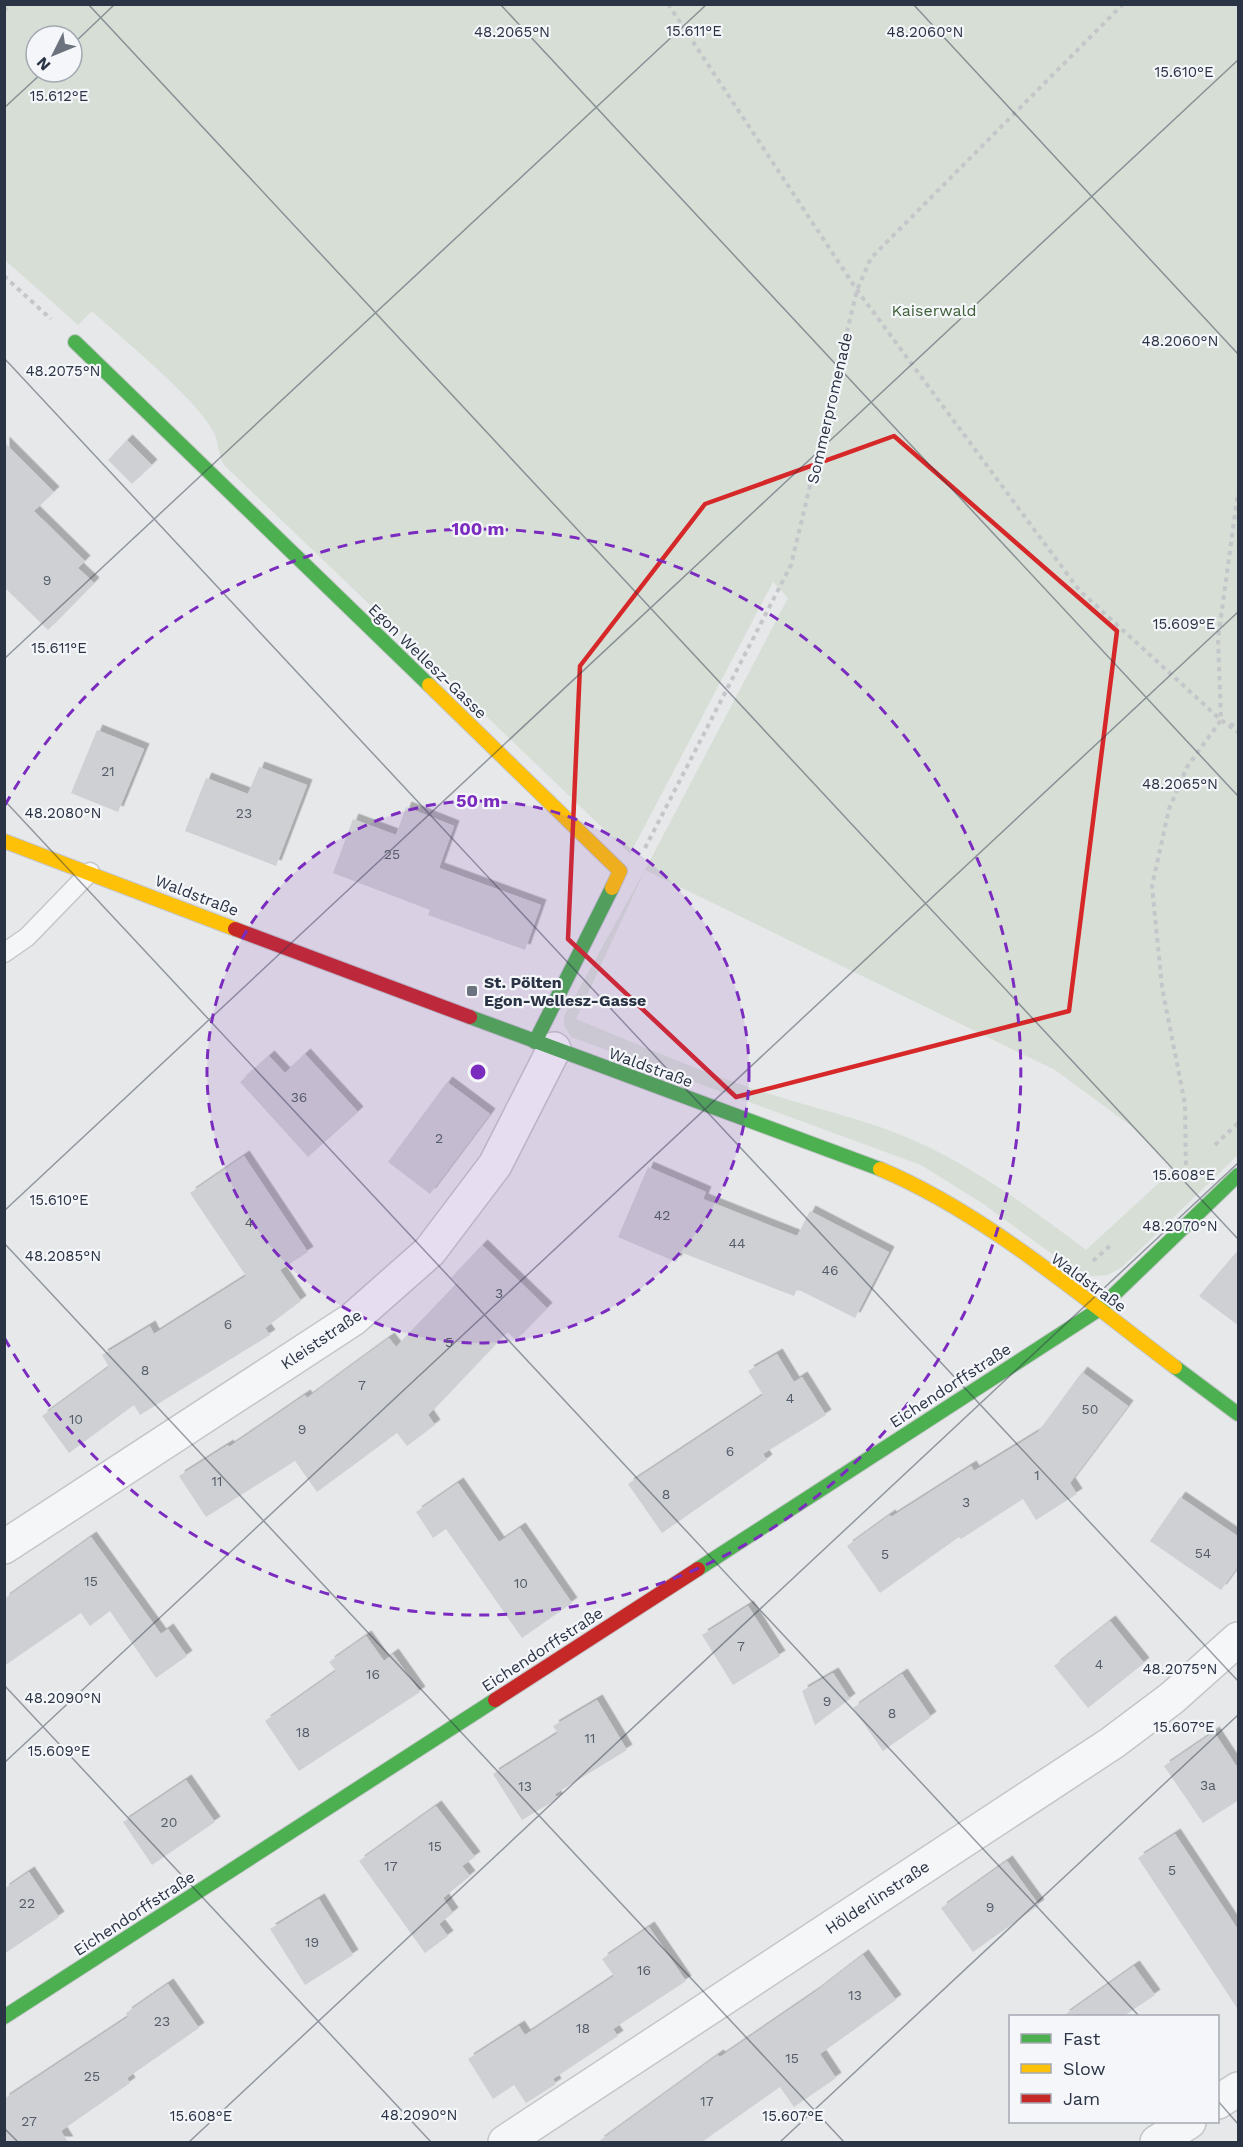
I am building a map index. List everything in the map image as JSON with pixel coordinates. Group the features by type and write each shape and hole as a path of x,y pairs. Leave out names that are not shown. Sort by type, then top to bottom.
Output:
{"street":[{"name":"Egon Wellesz-Gasse","path":"75,342 620,871"},
{"name":"Waldstraße","path":"4,841 544,1045 846,1155 910,1182 971,1218 1239,1414"},
{"path":"544,1045 620,871"},
{"name":"Kleiststraße","path":"4,1547 353,1319 421,1258 495,1165 544,1045"},
{"name":"Eichendorffstraße","path":"4,2017 1098,1310 1239,1175"},
{"name":"Hölderlinstraße","path":"505,2142 1112,1743 1172,1698 1239,1639"},
{"path":"1219,2101 1239,2089"},
{"path":"1157,2142 1186,2123"}],"lane":[{"path":"4,953 27,938 90,872"}],"path":[{"path":"4,11 9,4"},
{"path":"668,4 857,290 1078,590 1221,720 1239,732"},
{"name":"Sommerpromenade","path":"620,871 643,852 791,565 857,290 871,258 1124,4"},
{"path":"4,276 75,342"},
{"path":"1186,1174 1185,1104 1162,987 1152,886 1169,809 1187,767 1221,720 1218,639 1239,492"},
{"path":"1221,720 1239,727"}],"highlighted area":[{"path":"894,436 1117,631 1069,1011 736,1097 568,939 580,666 705,504"}],"green space":[{"name":"Kaiserwald","path":"4,5 1238,5 1238,1155 1122,1267 1108,1275 1092,1276 1074,1270 982,1203 921,1165 571,1037 564,1025 564,1016 645,870 788,598 773,582 630,854 224,465 215,435 207,421 178,388 92,311 78,325 5,260","holes":["645,870 1055,1070 1130,1125 1174,1169 1086,1250 1007,1193 922,1144 868,1123 725,1079 576,1019"]}],"building":[{"path":"127,440 152,465 132,484 108,460"},
{"path":"4,442 54,492 34,511 85,561 78,568 94,583 48,630 4,587"},
{"path":"97,730 144,749 118,812 71,793"},
{"path":"259,767 307,785 276,866 185,831 206,778 248,794"},
{"path":"406,807 454,826 439,868 541,905 525,950 428,915 430,910 333,873 353,819 396,835"},
{"path":"305,1054 358,1112 308,1157 240,1082 269,1056 285,1073"},
{"path":"447,1082 490,1114 430,1194 388,1162"},
{"path":"244,1156 308,1252 280,1270 301,1301 265,1328 270,1335 140,1415 134,1405 69,1453 42,1416 109,1367 102,1355 150,1326 154,1334 246,1276 190,1193"},
{"path":"648,1167 706,1192 703,1199 797,1236 810,1211 889,1252 855,1318 797,1289 794,1296 680,1252 676,1262 618,1237"},
{"path":"482,1245 547,1308 516,1340 507,1332 428,1415 435,1425 407,1446 397,1433 317,1492 295,1461 206,1517 179,1476 228,1445 229,1447 305,1395 307,1398 389,1338 396,1347 457,1283 451,1278"},
{"path":"1239,1249 1239,1326 1199,1296"},
{"path":"777,1354 794,1382 802,1377 826,1415 763,1454 767,1460 662,1533 628,1484 763,1395 748,1371"},
{"path":"1082,1372 1128,1406 1070,1483 1077,1494 1036,1520 1023,1499 961,1539 959,1537 880,1593 847,1546 890,1515 891,1517 971,1466 974,1471 1038,1432"},
{"path":"458,1483 499,1542 520,1528 572,1603 522,1638 446,1529 433,1538 416,1512"},
{"path":"1180,1497 1239,1537 1239,1565 1221,1590 1150,1541"},
{"path":"91,1537 161,1634 168,1629 187,1656 156,1678 110,1611 90,1626 81,1613 4,1666 4,1599"},
{"path":"748,1606 780,1656 733,1685 702,1635"},
{"path":"1110,1621 1144,1663 1088,1708 1054,1666"},
{"path":"366,1636 384,1661 393,1654 420,1692 299,1771 265,1721 336,1671 329,1662"},
{"path":"833,1673 850,1699 815,1725 802,1691"},
{"path":"902,1674 931,1717 883,1751 853,1708"},
{"path":"597,1700 627,1750 555,1794 557,1799 522,1820 493,1774 558,1733 553,1726"},
{"path":"1214,1732 1239,1770 1239,1800 1203,1823 1164,1766"},
{"path":"186,1780 215,1822 152,1865 123,1822"},
{"path":"436,1806 475,1857 462,1866 470,1876 443,1898 453,1913 439,1924 448,1936 425,1953 359,1861"},
{"path":"1175,1834 1239,1931 1239,2011 1138,1858"},
{"path":"1007,1861 1039,1905 973,1952 941,1908"},
{"path":"29,1872 59,1917 4,1954 4,1889"},
{"path":"319,1899 353,1955 305,1985 270,1929"},
{"path":"649,1927 686,1981 613,2029 618,2036 553,2079 556,2084 526,2103 514,2085 493,2099 468,2059 519,2026 525,2035 614,1976 602,1959"},
{"path":"863,1955 896,2000 820,2054 836,2078 794,2107 780,2087 702,2142 598,2142 718,2055 720,2057 815,1992"},
{"path":"1134,1966 1155,1995 1125,2015 1064,2015"},
{"path":"168,1984 199,2028 127,2078 130,2083 61,2131 68,2142 4,2142 4,2099 128,2017 126,2013"}],"traffic: fast":[{"path":"75,342 429,685"},
{"path":"535,1042 612,888"},
{"path":"470,1017 880,1169"},
{"path":"698,1569 1098,1310 1238,1175"},
{"path":"1175,1367 1238,1414"},
{"path":"4,2017 495,1700"}],"traffic: slow":[{"path":"429,685 620,871 612,888"},
{"path":"4,841 235,929"},
{"path":"880,1169 919,1187 995,1233 1175,1367"}],"traffic: jam":[{"path":"235,929 470,1017"},
{"path":"495,1700 698,1569"}],"place":[{"name":"St. Pölten Egon-Wellesz-Gasse","path":"472,991"}]}
